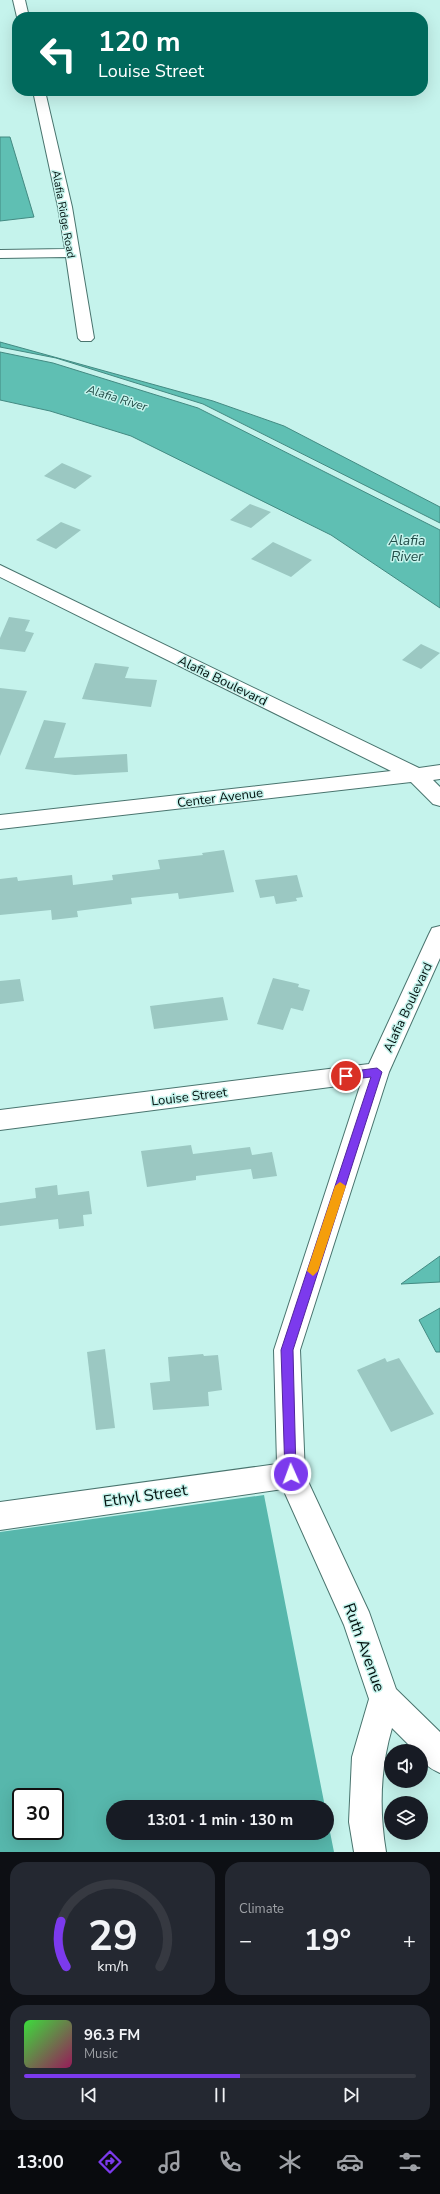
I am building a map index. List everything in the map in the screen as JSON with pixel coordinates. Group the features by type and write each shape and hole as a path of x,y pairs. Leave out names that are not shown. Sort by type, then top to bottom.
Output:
{"street":[{"path":"19,0 22,12"},
{"name":"Alafia Ridge Road","path":"40,96 65,207 86,338"},
{"path":"0,254 72,253"},
{"name":"Alafia Boulevard","path":"0,570 415,774 440,799"},
{"name":"Center Avenue","path":"0,822 440,772"},
{"name":"Alafia Boulevard","path":"291,1474 287,1350 377,1072 440,934"},
{"name":"Louise Street","path":"0,1120 377,1072"},
{"name":"Ethyl Street","path":"0,1516 291,1474"},
{"name":"Ruth Avenue","path":"291,1474 358,1622 384,1699 368,1757 365,1822 370,1852"},
{"path":"384,1699 429,1743 440,1757"}],"shaded area":[{"path":"264,1495 324,1800 106,1800 106,1840 332,1840 334,1852 0,1852 0,1532"}],"water":[{"path":"0,137 10,137 34,217 0,221"},
{"path":"0,342 213,401 284,426 440,507 440,523 203,404 56,358 0,347"},
{"name":"Alafia River","path":"0,352 53,363 198,408 440,530 440,608 331,535 131,436 50,411 0,400"},
{"path":"440,1256 440,1282 401,1284"},
{"path":"440,1308 440,1352 436,1352 419,1320"}],"building":[{"path":"62,463 92,476 75,489 44,476"},
{"path":"250,504 271,512 251,528 230,520"},
{"path":"61,522 81,530 56,549 36,540"},
{"path":"273,542 312,560 291,577 251,559"},
{"path":"9,617 30,620 25,631 34,633 25,652 0,649 0,638"},
{"path":"421,644 440,653 421,669 402,660"},
{"path":"95,663 129,667 125,678 157,680 151,707 82,699"},
{"path":"0,688 27,691 0,756"},
{"path":"44,720 66,723 54,758 127,754 128,772 75,775 25,769"},
{"path":"224,850 234,892 179,899 178,893 131,898 132,904 77,911 78,917 52,920 51,910 0,915 0,879 17,877 18,881 72,875 73,885 113,880 112,875 160,869 158,860 203,855 202,853"},
{"path":"297,875 303,897 296,898 297,901 276,904 274,896 260,898 255,880"},
{"path":"273,978 299,984 298,987 310,990 303,1011 291,1008 283,1030 257,1024"},
{"path":"20,979 24,1001 0,1004 0,981"},
{"path":"223,997 228,1020 154,1029 150,1006"},
{"path":"191,1145 193,1154 250,1147 252,1155 272,1152 277,1176 253,1179 251,1169 196,1176 196,1180 147,1187 141,1151"},
{"path":"57,1185 58,1195 89,1191 92,1214 83,1215 84,1226 59,1229 58,1219 0,1226 0,1203 36,1198 35,1188"},
{"path":"105,1349 115,1428 96,1430 87,1352"},
{"path":"203,1354 204,1356 218,1355 222,1390 208,1392 209,1406 153,1410 150,1383 170,1381 168,1357"},
{"path":"385,1358 387,1362 399,1358 434,1414 391,1432 357,1370"}],"slow traffic":[{"path":"313,1271 340,1186"}],"route":[{"path":"291,1474 287,1350 377,1072 346,1076"}]}
